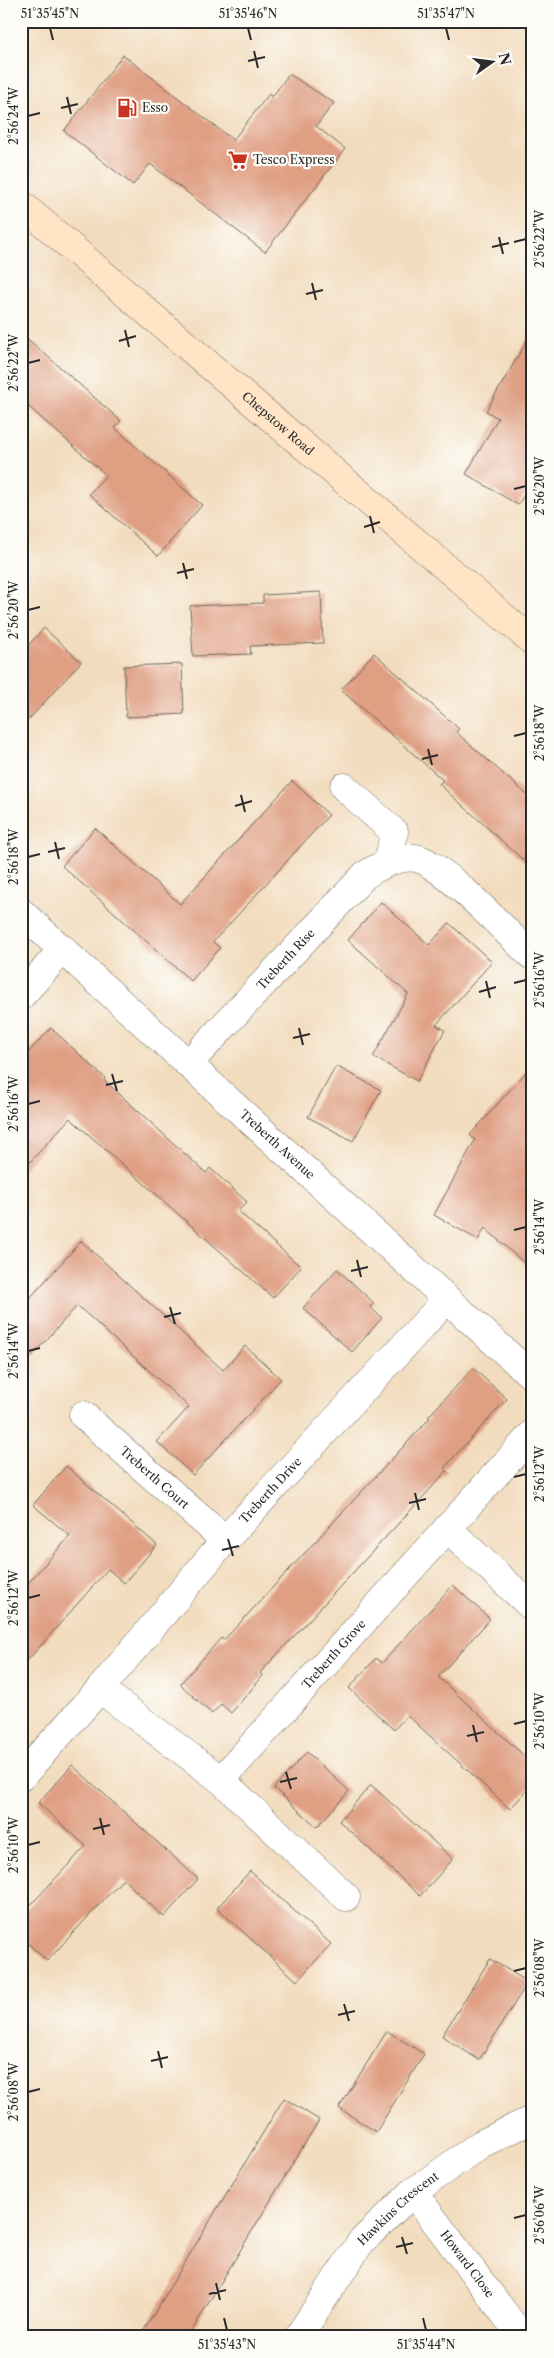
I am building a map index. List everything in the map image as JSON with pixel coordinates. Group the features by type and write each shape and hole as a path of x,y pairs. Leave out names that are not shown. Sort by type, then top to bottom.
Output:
{"main road":[{"name":"Chepstow Road","path":"21,204 533,642"}],"street":[{"path":"344,787 394,832 389,861"},
{"name":"Treberth Rise","path":"189,1063 365,875 389,861 415,858 438,869 531,955"},
{"name":"Treberth Avenue","path":"21,912 533,1377"},
{"path":"21,996 63,949"},
{"name":"Treberth Drive","path":"21,1777 100,1689 226,1540 447,1299"},
{"name":"Treberth Court","path":"83,1415 226,1540"},
{"name":"Treberth Grove","path":"221,1780 533,1432"},
{"path":"446,1528 533,1608"},
{"path":"100,1689 221,1780 346,1897"},
{"name":"Hawkins Crescent","path":"298,2337 361,2242 413,2192 481,2144 533,2119"},
{"name":"Howard Close","path":"413,2192 522,2337"}],"building":[{"path":"123,55 233,140 269,94 272,97 289,74 334,103 316,126 345,149 265,252 150,164 133,185 64,131"},
{"path":"533,330 533,480 518,505 466,474 498,418 486,411"},
{"path":"21,333 121,421 115,428 202,505 158,556 89,494 106,475 21,400"},
{"path":"321,592 323,643 250,646 251,654 193,656 190,606 263,603 263,595"},
{"path":"44,628 81,662 21,728 21,653"},
{"path":"374,653 459,729 456,732 533,800 533,869 439,784 443,780 341,690"},
{"path":"182,664 184,714 126,717 124,666"},
{"path":"292,781 329,815 213,942 220,948 191,981 62,866 95,828 180,904"},
{"path":"381,902 429,945 449,923 492,962 436,1025 445,1030 417,1081 373,1057 408,994 348,940"},
{"path":"51,1028 105,1078 104,1080 206,1173 210,1168 247,1202 238,1211 301,1267 273,1298 70,1118 21,1172 21,1060"},
{"path":"533,1064 533,1271 485,1228 478,1240 434,1215 475,1140 470,1135"},
{"path":"336,1066 381,1090 353,1141 308,1117"},
{"path":"81,1241 223,1370 245,1346 281,1379 193,1475 157,1442 189,1407 77,1306 21,1368 21,1308"},
{"path":"337,1269 374,1303 370,1307 382,1318 352,1352 303,1308"},
{"path":"473,1368 507,1399 444,1468 447,1471 260,1673 263,1676 231,1713 221,1704 212,1714 180,1684 221,1638 224,1640 430,1418 428,1417"},
{"path":"66,1466 157,1545 124,1583 108,1569 21,1668 21,1591 70,1536 33,1505"},
{"path":"453,1585 490,1619 438,1677 533,1764 533,1784 510,1809 407,1715 394,1730 349,1688 376,1658 382,1663"},
{"path":"307,1752 349,1791 317,1827 274,1788"},
{"path":"72,1765 198,1879 164,1917 123,1879 47,1961 21,1937 21,1915 86,1846 38,1803"},
{"path":"371,1785 453,1859 420,1896 339,1821"},
{"path":"250,1871 331,1944 297,1981 217,1908"},
{"path":"490,1959 528,1982 479,2060 442,2036"},
{"path":"387,2031 424,2054 376,2132 339,2108"},
{"path":"284,2098 319,2120 188,2337 140,2337"}],"place":[{"name":"Esso","path":"127,108"},
{"name":"Tesco Express","path":"238,160"}]}
